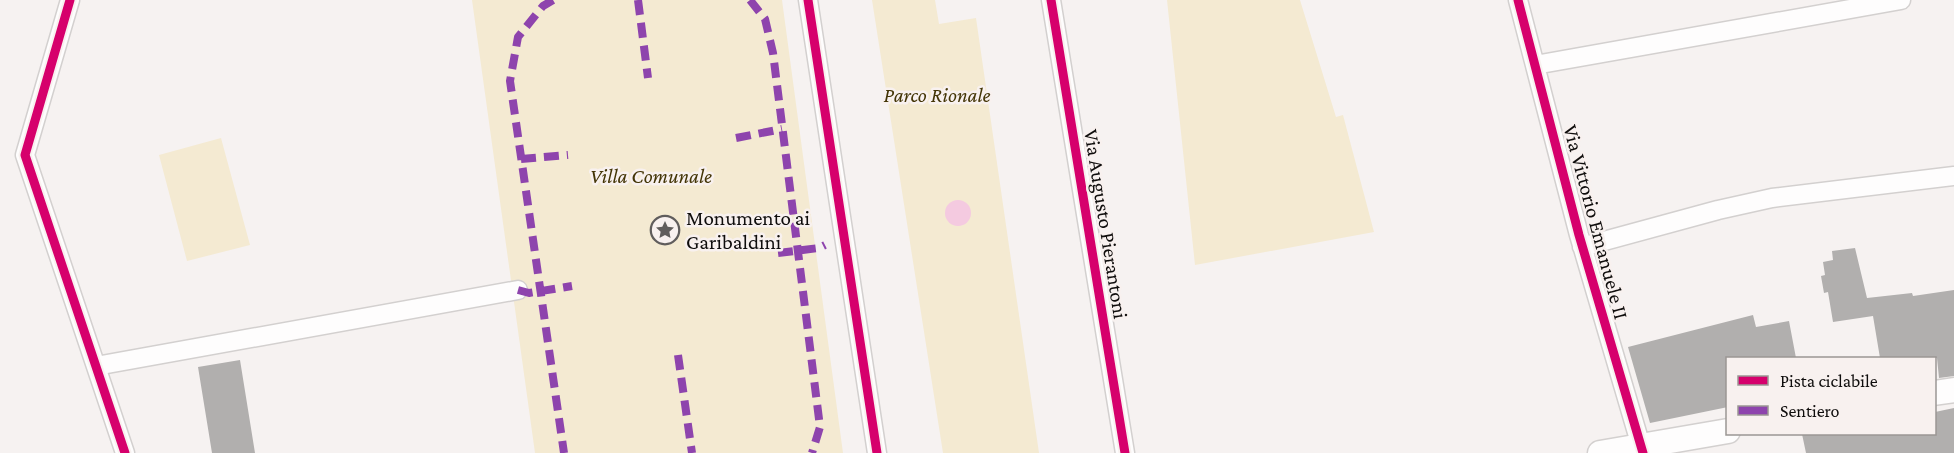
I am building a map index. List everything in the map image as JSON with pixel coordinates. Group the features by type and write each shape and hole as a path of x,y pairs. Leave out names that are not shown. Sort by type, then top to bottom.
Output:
{"main road":[{"path":"1936,393 1954,390"},
{"path":"1600,453 1642,450 1726,431"}],"street":[{"path":"70,0 26,155 125,453"},
{"path":"808,0 877,453"},
{"name":"Via Augusto Pierantoni","path":"1051,0 1125,453"},
{"name":"Via Vittorio Emanuele II","path":"1518,0 1582,247 1642,450"},
{"path":"1535,65 1901,0"},
{"path":"1582,247 1718,210 1772,198 1954,176"},
{"path":"96,366 518,290"}],"green space":[{"name":"Villa Comunale","path":"472,0 782,0 843,453 535,453"},
{"name":"Parco Rionale","path":"872,0 935,0 939,24 976,18 1039,453 943,453"},
{"path":"1167,0 1300,0 1336,117 1343,115 1374,232 1195,265"},
{"path":"221,138 250,245 187,261 159,155"}],"shaded area":[{"path":"958,200 967,204 971,213 967,222 958,226 949,222 945,213 949,204"}],"building":[{"path":"1855,248 1867,298 1912,293 1913,296 1954,290 1954,376 1939,378 1936,357 1880,357 1873,316 1833,322 1828,292 1824,293 1821,276 1825,275 1823,262 1833,260 1832,251"},
{"path":"1753,315 1756,327 1789,321 1796,357 1726,357 1726,407 1650,423 1628,347"},
{"path":"240,360 255,453 212,453 198,367"},
{"path":"1954,408 1954,453 1806,453 1802,435 1936,435 1936,412"}],"marked path":[{"path":"553,0 543,6 518,37 510,81 564,453"},
{"path":"638,0 648,78"},
{"path":"750,0 765,19 773,53 820,427 812,453"},
{"path":"736,138 782,129"},
{"path":"521,159 568,155"},
{"path":"778,253 819,248 825,245"},
{"path":"518,290 529,293 572,286"},
{"path":"678,355 692,453"}],"cycle path":[{"path":"70,0 25,155 125,453"},
{"path":"808,0 877,453"},
{"path":"1051,0 1125,453"},
{"path":"1518,0 1579,235 1643,453"}],"place":[{"name":"Monumento ai Garibaldini","path":"665,230"}]}
